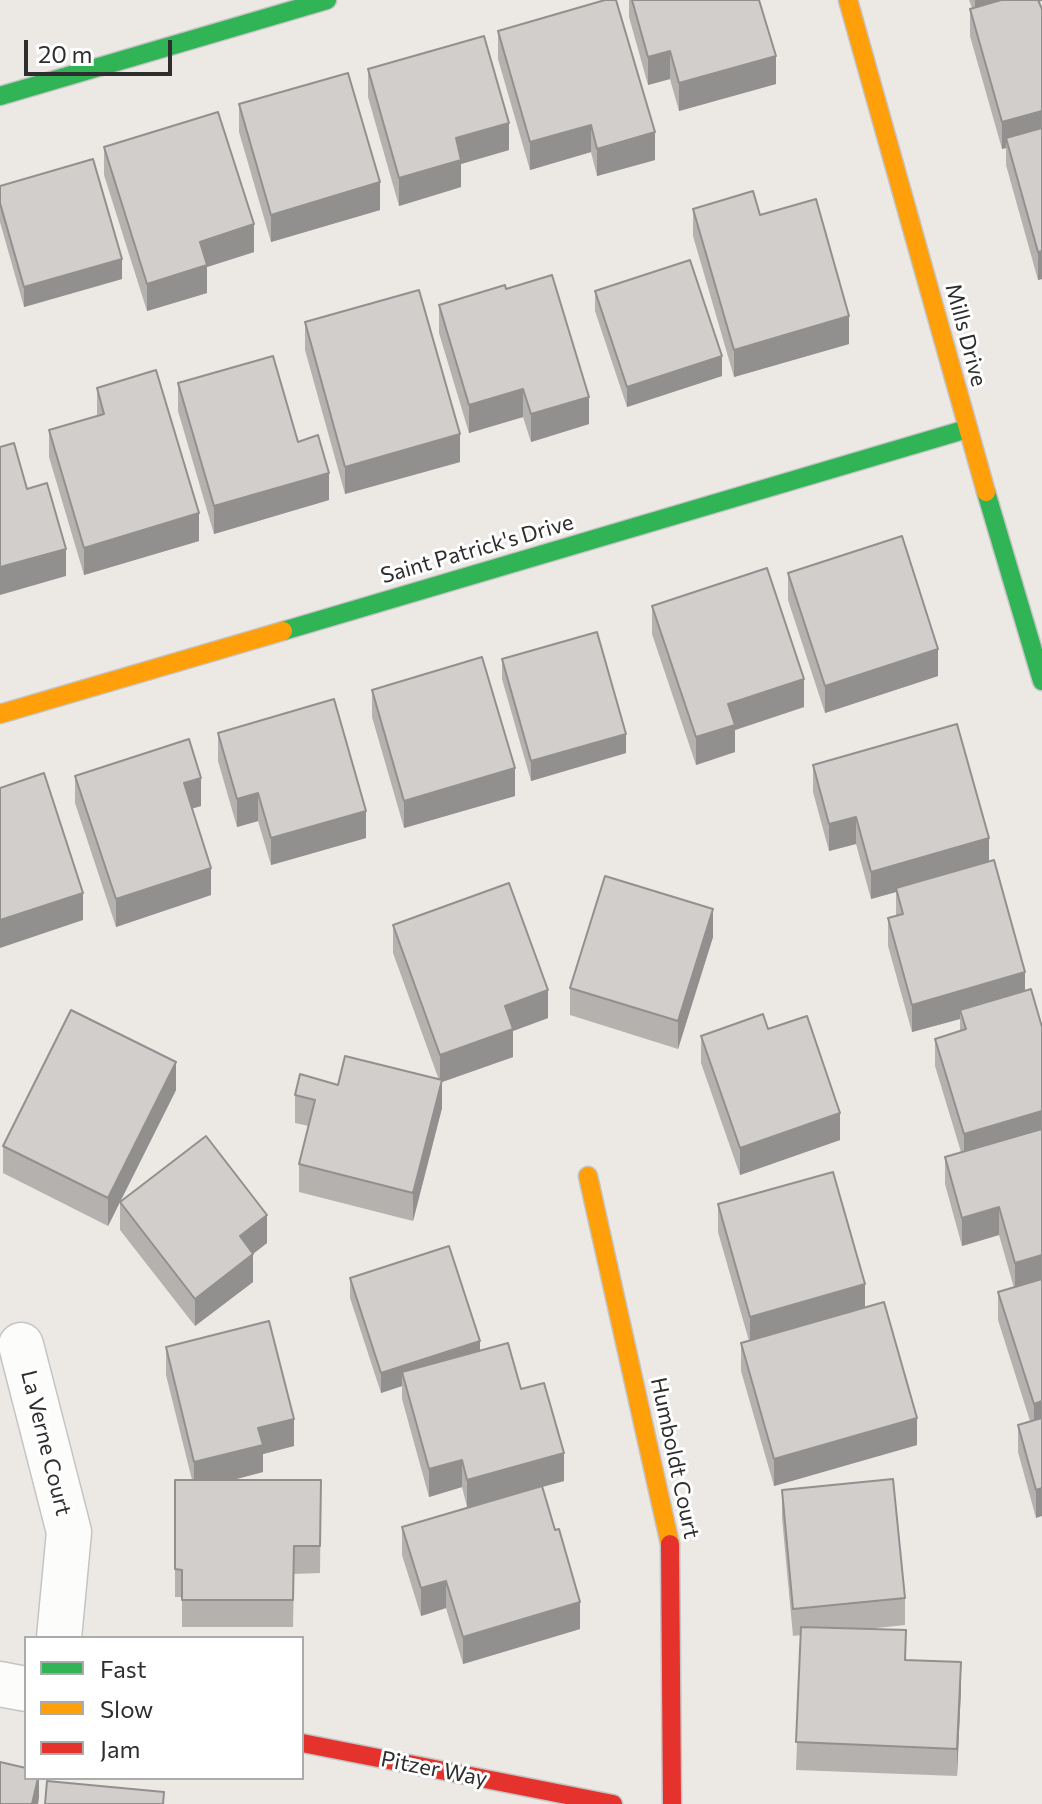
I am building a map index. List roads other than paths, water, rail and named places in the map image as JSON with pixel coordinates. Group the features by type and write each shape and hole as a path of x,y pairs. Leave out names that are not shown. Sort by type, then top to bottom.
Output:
{"street":[{"path":"0,96 327,0"},
{"name":"Mills Drive","path":"848,0 967,429 1042,681"},
{"name":"Saint Patrick's Drive","path":"0,714 967,429"},
{"name":"Humboldt Court","path":"588,1176 671,1549 672,1804"},
{"name":"La Verne Court","path":"21,1345 69,1532 59,1636"},
{"path":"0,1684 24,1689"},
{"name":"Pitzer Way","path":"304,1743 613,1804"}]}
